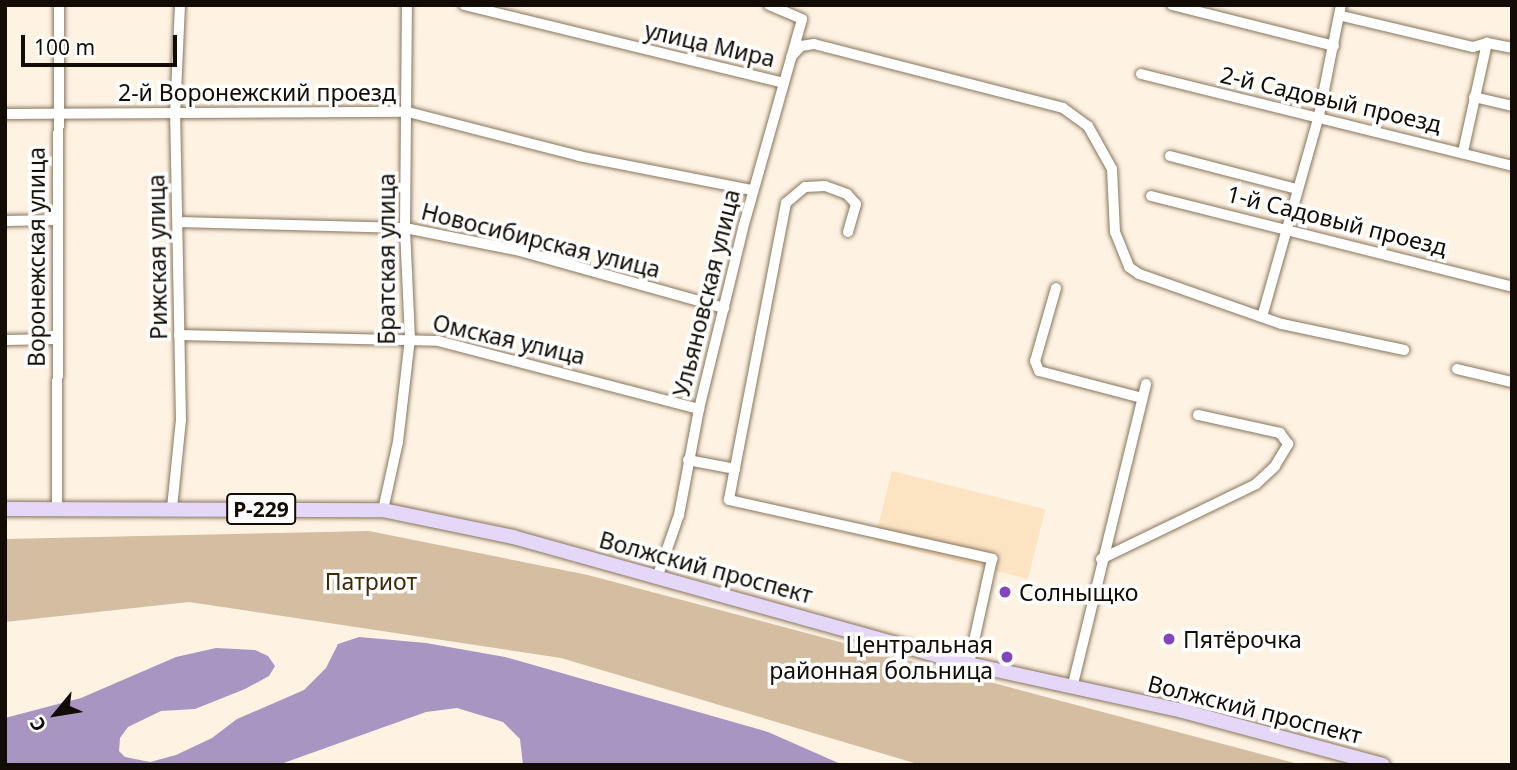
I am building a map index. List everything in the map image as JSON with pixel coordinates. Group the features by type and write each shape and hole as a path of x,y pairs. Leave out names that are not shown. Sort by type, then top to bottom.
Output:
{"main road":[{"name":"Волжский проспект","path":"5,509 383,510 513,537 969,664 1182,711 1383,765"}],"street":[{"name":"Воронежская улица","path":"57,509 59,5"},
{"name":"Рижская улица","path":"172,508 181,420 175,114 180,5"},
{"name":"Братская улица","path":"383,510 398,442 410,338 405,228 407,5"},
{"name":"улица Мира","path":"464,5 784,83"},
{"name":"Ульяновская улица","path":"657,578 679,515 688,460 723,308 753,190 802,19 769,5"},
{"path":"1172,5 1334,46"},
{"path":"1262,317 1319,115 1341,10 1473,47 1487,43 1512,48"},
{"path":"1463,152 1487,43"},
{"path":"791,57 801,46 814,44 1063,108 1088,126 1112,169 1115,232 1129,267 1152,280 1262,317 1404,350"},
{"name":"2-й Садовый проезд","path":"1141,74 1306,117 1319,115 1512,166"},
{"path":"1474,97 1512,106"},
{"name":"2-й Воронежский проезд","path":"5,114 408,111 579,156 753,190"},
{"path":"1170,156 1297,189"},
{"path":"848,232 856,204 847,194 825,186 805,187 786,203 729,500 992,559 969,664"},
{"name":"1-й Садовый проезд","path":"1151,196 1286,227 1512,287"},
{"path":"5,221 57,220"},
{"name":"Новосибирская улица","path":"178,222 405,228 520,251 723,308"},
{"path":"1055,288 1035,361 1040,371 1142,398"},
{"name":"Омская улица","path":"179,335 410,338 438,341 699,409"},
{"path":"5,340 57,339"},
{"path":"1457,369 1512,382"},
{"path":"1072,688 1101,559 1146,384"},
{"path":"1101,559 1256,484 1288,444 1280,433 1198,415"},
{"path":"688,460 736,469"}],"shaded area":[{"path":"892,471 1045,509 1028,579 875,541"},
{"path":"359,637 426,643 505,657 768,732 843,765 523,765 520,739 503,722 457,708 426,712 278,765 5,765 5,718 81,698 176,657 216,648 255,650 268,656 275,666 269,676 195,709 161,711 128,727 120,738 119,751 125,757 150,762 176,755 212,738 237,719 304,690 326,668 338,644"}],"green space":[{"name":"Патриот","path":"369,531 588,575 1302,765 921,765 561,658 189,602 5,622 5,539"}],"place":[{"name":"Солныщко","path":"1005,592"},
{"name":"Пятёрочка","path":"1169,639"},
{"name":"Центральная районная больница","path":"1007,657"}]}
